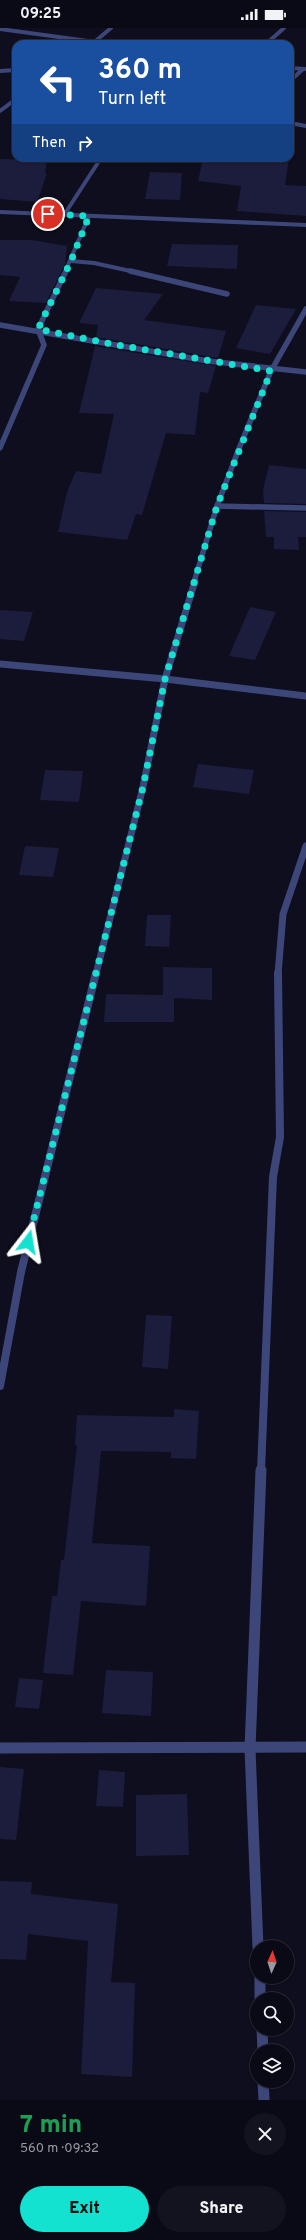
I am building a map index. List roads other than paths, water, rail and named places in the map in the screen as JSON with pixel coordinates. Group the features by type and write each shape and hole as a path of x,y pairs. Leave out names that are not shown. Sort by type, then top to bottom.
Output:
{"street":[{"path":"26,34 32,28"},
{"path":"97,40 111,28"},
{"path":"270,40 284,28"},
{"path":"0,29 71,40"},
{"path":"294,68 304,69"},
{"path":"294,78 304,69"},
{"path":"0,71 12,70"},
{"path":"0,111 12,102"},
{"path":"294,124 306,126"},
{"path":"64,215 98,162"},
{"path":"0,212 306,224"},
{"path":"0,448 44,345 38,329 71,261 89,216"},
{"path":"71,261 94,263 227,294"},
{"path":"0,1386 21,1272 143,787 165,679 217,506 271,371 306,309"},
{"path":"0,325 38,329 112,344 271,371 306,372"},
{"path":"217,506 306,508"},
{"path":"0,664 165,679 306,696"},
{"path":"258,1940 250,1749 273,1185 280,1137 277,982 283,914 306,846"},
{"path":"0,1748 250,1749 306,1747"},
{"path":"263,2088 264,2100"}]}
